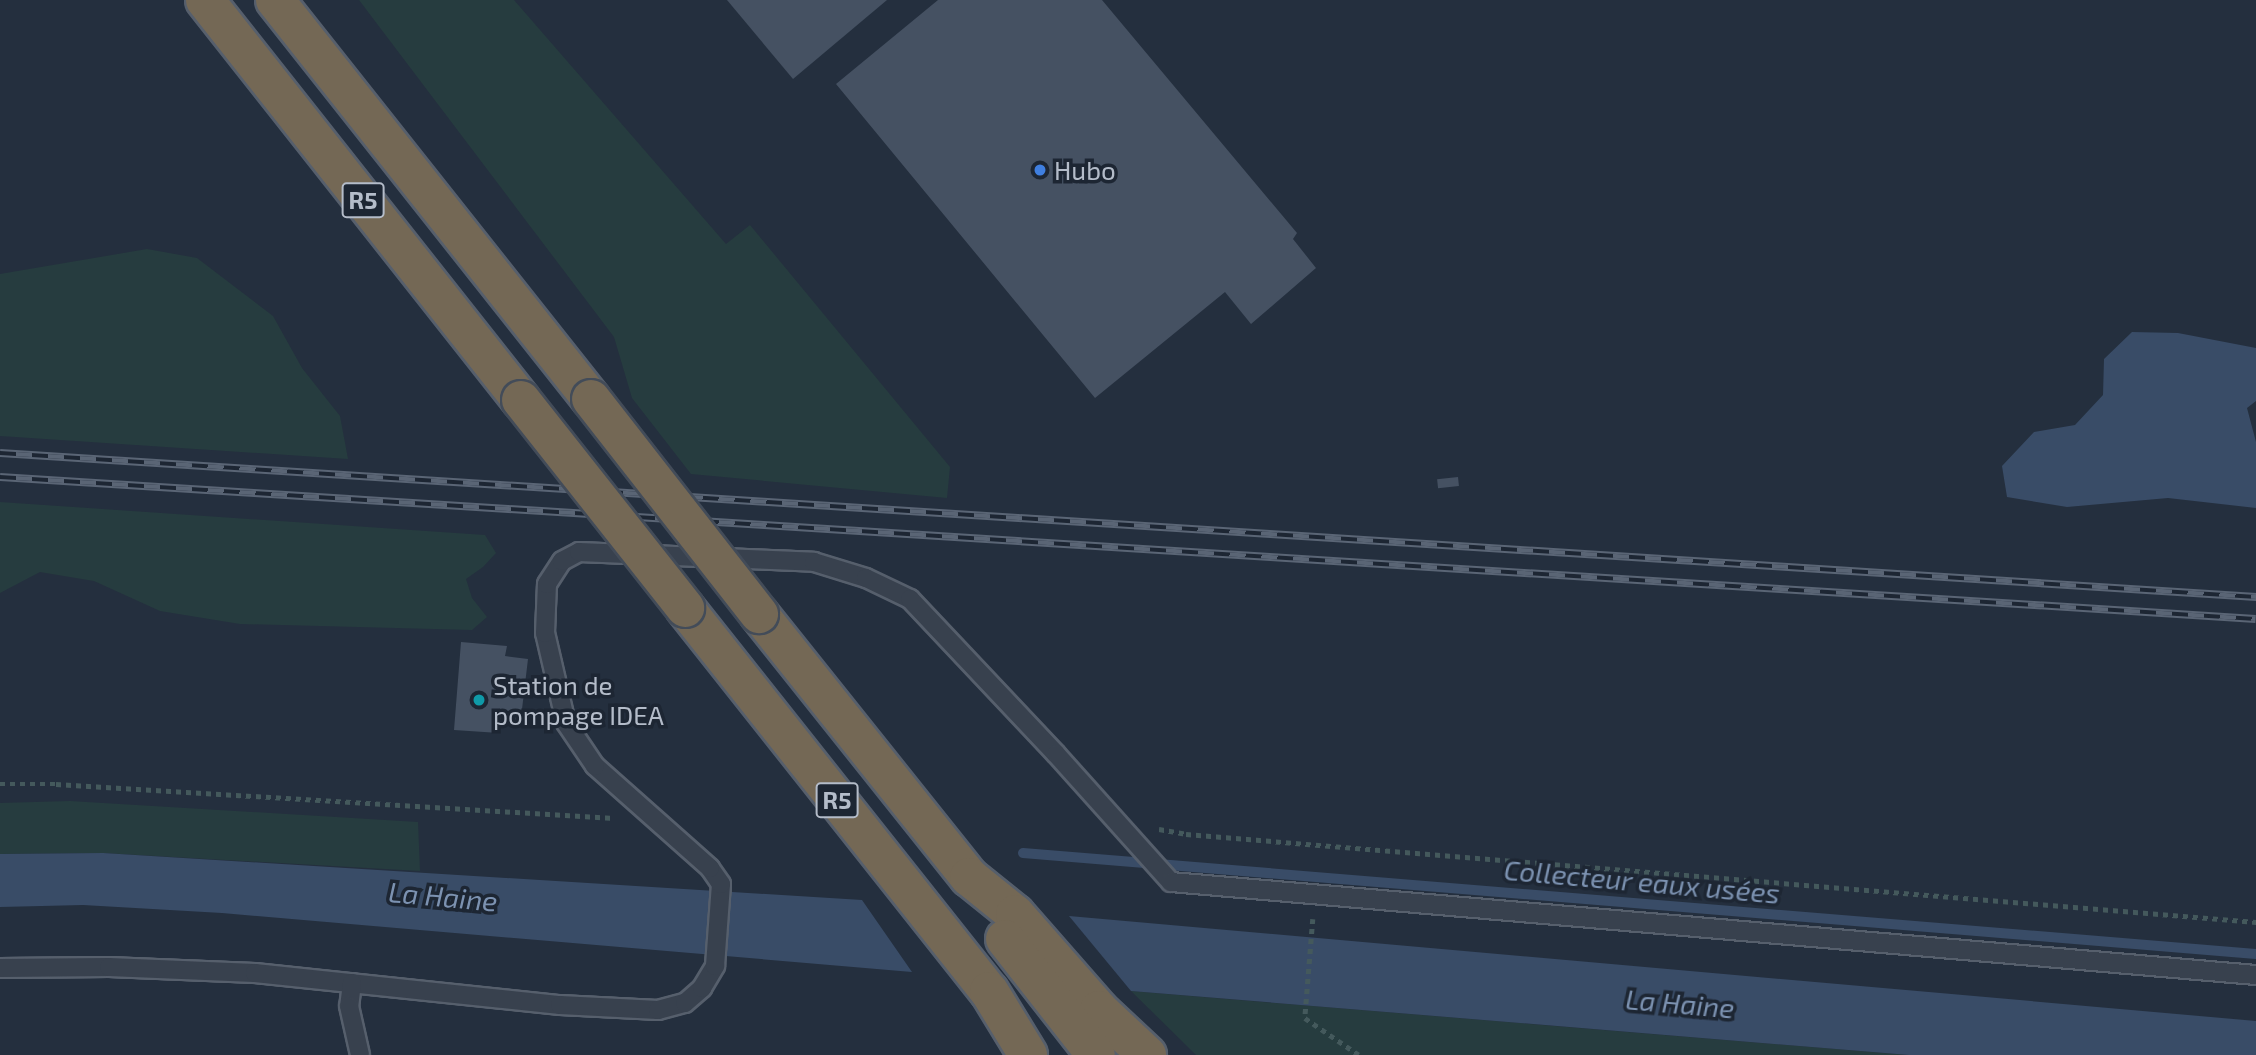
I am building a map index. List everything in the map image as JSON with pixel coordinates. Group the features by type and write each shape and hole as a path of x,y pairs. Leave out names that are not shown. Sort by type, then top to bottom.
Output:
{"highway":[{"name":"R5","path":"205,0 989,991"},
{"name":"R5","path":"275,0 969,877"},
{"path":"969,877 984,913 1096,1055"},
{"path":"969,877 1015,914 1099,1010 1147,1055"},
{"path":"989,991 1028,1055"},
{"path":"989,991 1037,1032 1054,1055"}],"lane":[{"path":"0,968 122,967 255,973 560,1005 658,1010 685,1003 702,988 715,965 721,884 709,868 595,766 566,723 545,633 547,584 562,561 579,552 814,562 866,578 910,599 1171,882 2256,975"},
{"path":"352,983 349,1006 360,1055"}],"path":[{"path":"0,784 56,784 512,810 613,818 666,829"},
{"path":"1102,805 1150,827 1186,834 2256,922"},
{"path":"1312,933 1305,1018 1359,1055"}],"green space":[{"path":"359,0 514,0 726,244 750,225 950,467 947,498 691,474 632,398 614,337"},
{"path":"147,249 197,258 273,316 302,368 340,416 348,459 0,436 0,274"},
{"path":"0,502 485,535 496,553 466,579 472,598 487,617 472,630 240,624 160,611 94,581 40,572 0,593"},
{"path":"70,801 418,822 420,871 103,853 0,854 0,803"},
{"path":"1131,991 1361,1010 1909,1055 1196,1055"}],"water":[{"path":"2132,332 2178,333 2256,348 2256,401 2247,408 2256,442 2256,508 2168,498 2067,507 2007,497 2002,466 2034,432 2075,425 2103,395 2104,359"},
{"name":"La Haine","path":"103,853 862,900 912,972 222,913 83,905 0,907 0,854"},
{"name":"La Haine","path":"1069,916 2256,1021 2256,1055 1909,1055 1131,991"}],"building":[{"path":"727,0 887,0 793,79"},
{"path":"938,0 1102,0 1297,233 1293,239 1316,268 1251,324 1225,292 1095,398 836,84"},
{"path":"1458,477 1459,486 1438,488 1437,479"},
{"name":"Station de pompage IDEA","path":"461,642 507,646 505,656 528,659 520,726 500,724 499,733 454,730"}],"waterway":[{"name":"Collecteur eaux usées","path":"1023,853 2256,954"}],"railway":[{"path":"0,453 2256,597"},
{"path":"0,477 2256,619"}],"place":[{"name":"Hubo","path":"1040,170"},
{"name":"Station de pompage IDEA","path":"479,700"}]}
